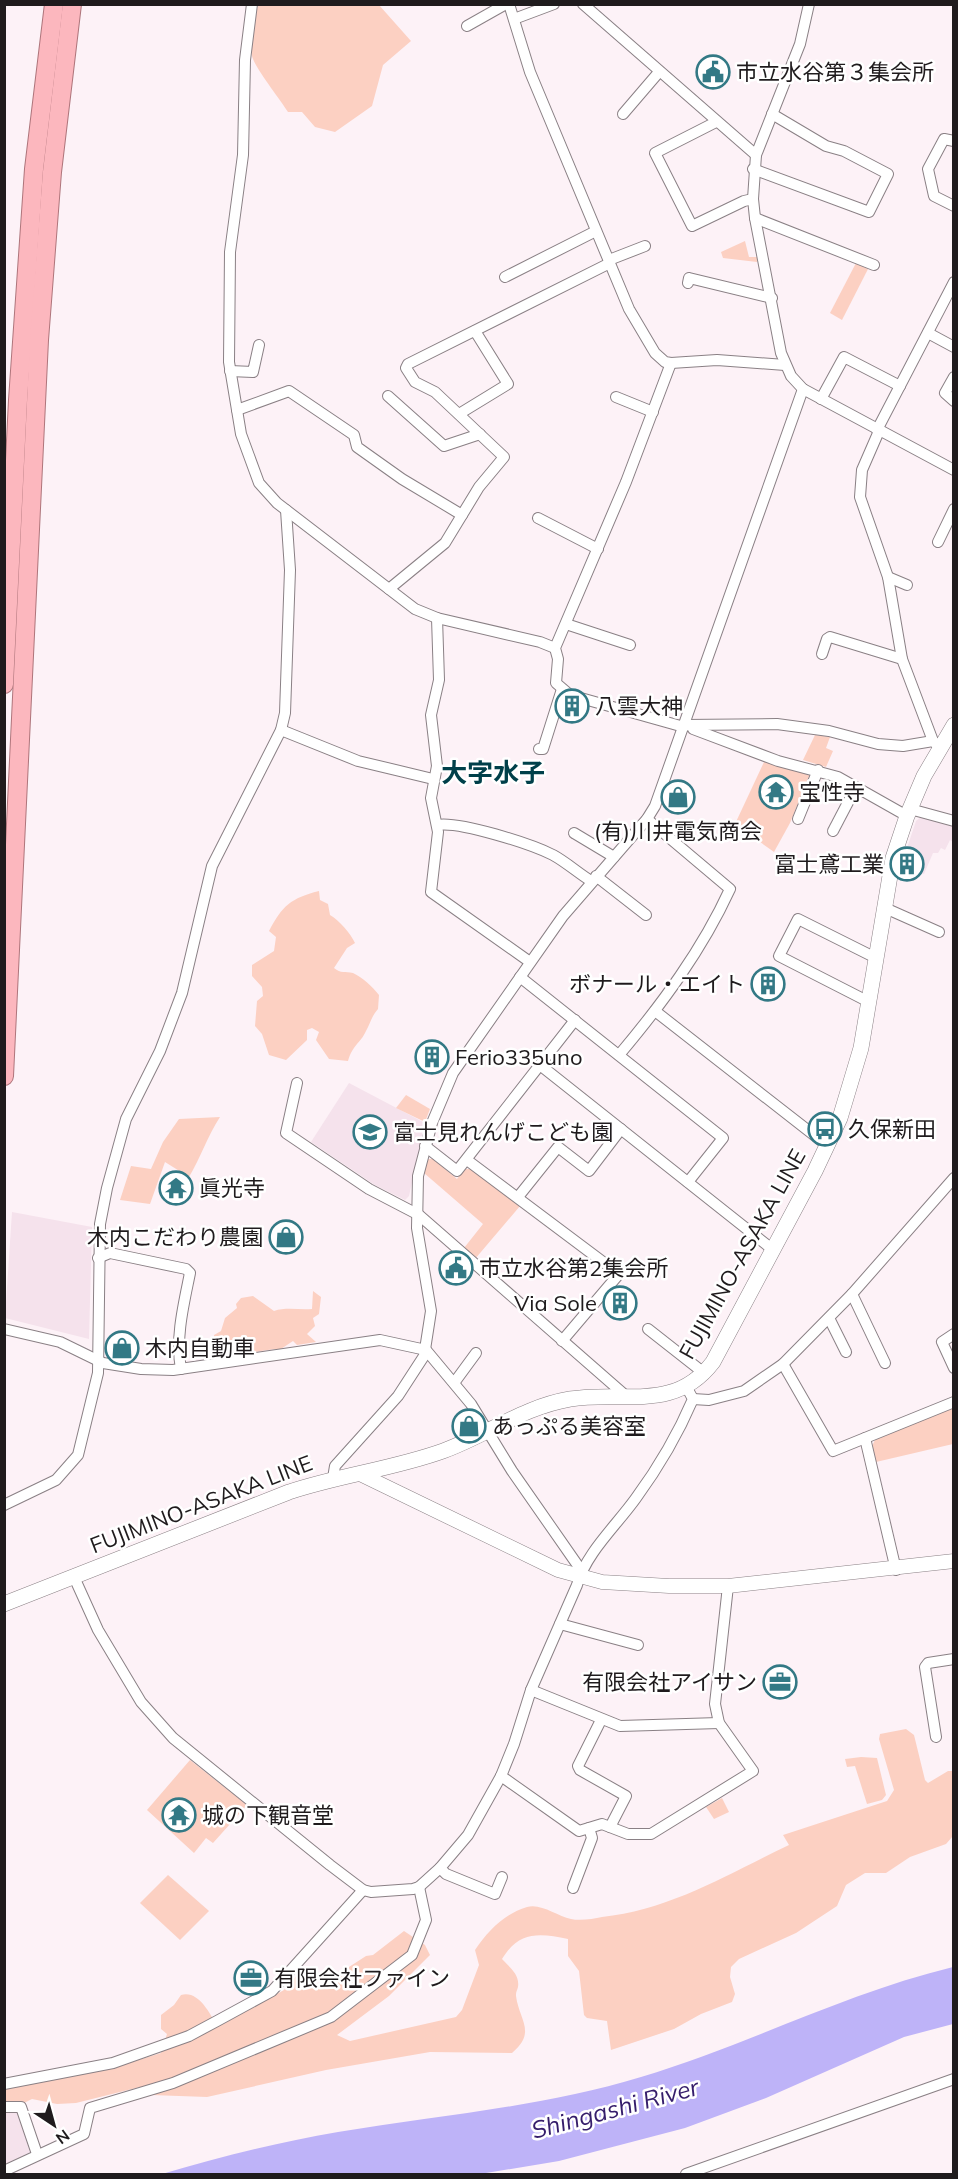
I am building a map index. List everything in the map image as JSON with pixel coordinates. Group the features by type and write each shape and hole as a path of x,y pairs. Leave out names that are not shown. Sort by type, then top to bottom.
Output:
{"highway":[{"path":"4,684 18,400 33,181 54,4"},
{"path":"4,1076 38,361 52,172 72,4"}],"main road":[{"name":"FUJIMINO-ASAKA LINE","path":"4,1605 258,1503 333,1478 409,1463 446,1450 518,1415 560,1401 592,1396 659,1396 690,1393 704,1373 828,1146 851,1085 869,1002 893,858 908,812 936,744 954,725"}],"street":[{"path":"252,4 245,60 243,155 230,252 230,371 241,434 259,483 286,510 415,609 437,618 540,642 555,648"},
{"path":"467,26 507,4 514,19 530,72 629,309 660,358 671,363 717,360 785,366"},
{"path":"514,19 554,4"},
{"path":"583,4 756,155"},
{"path":"809,4 800,44 756,155 753,169 755,218 785,366 803,389 954,470"},
{"path":"623,114 659,72"},
{"path":"753,169 869,212 888,174 844,151 826,146 772,114"},
{"path":"716,122 655,153 692,226 744,201 753,199"},
{"path":"954,141 944,140 928,169 934,196 954,206"},
{"path":"755,218 874,265"},
{"path":"505,277 596,231"},
{"path":"389,589 445,543 479,488 504,457 435,392 415,382 406,368 408,364 645,246"},
{"path":"688,283 689,278 772,298"},
{"path":"684,726 777,724 829,731 878,744 903,747 936,744 902,659 888,577 862,508 859,489 862,470 878,430 954,282"},
{"path":"459,414 508,384 475,331"},
{"path":"928,333 954,347"},
{"path":"230,371 253,372 259,345"},
{"path":"821,399 844,357 900,386"},
{"path":"671,363 598,549 555,648 558,658 556,683 570,695 684,726 778,760 818,770 908,812 954,821"},
{"path":"954,378 945,393 954,401"},
{"path":"333,1478 334,1466 398,1396 426,1350 431,1311 416,1213 418,1176 440,1100 453,1073 530,962 593,879 647,819 666,778 803,389"},
{"path":"237,410 289,391 354,435 357,447 402,479 462,515"},
{"path":"388,396 444,446 480,434"},
{"path":"616,397 653,412"},
{"path":"938,542 954,508"},
{"path":"4,1505 56,1480 78,1455 99,1360 98,1258 107,1188 126,1119 160,1051 182,993 212,866 281,730 288,690 290,570 286,510"},
{"path":"538,518 598,549"},
{"path":"888,577 907,585"},
{"path":"437,618 439,680 431,715 437,766 431,798 438,832 431,891 530,962"},
{"path":"566,624 630,645"},
{"path":"822,654 827,639 830,637 902,659"},
{"path":"539,749 543,749 562,688"},
{"path":"281,730 358,761 433,779"},
{"path":"798,819 818,770"},
{"path":"833,831 856,787"},
{"path":"620,1055 655,1011 714,924 730,889 647,819"},
{"path":"437,825 447,823 461,826 553,855 646,915"},
{"path":"574,833 614,857"},
{"path":"885,908 939,932"},
{"path":"869,1002 779,956 798,920 876,958"},
{"path":"520,976 723,1138 687,1182"},
{"path":"655,1011 828,1146"},
{"path":"425,1146 457,1172 575,1020"},
{"path":"540,1065 772,1249"},
{"path":"297,1083 286,1133 369,1189 416,1213 626,1396"},
{"path":"518,1197 558,1147 589,1171 621,1129"},
{"path":"467,1160 619,1274 562,1341"},
{"path":"74,1577 98,1630 141,1702 173,1738 287,1832 363,1890 419,1887 440,1868 468,1835 501,1776 531,1690 580,1574 651,1476 690,1393 709,1400 744,1391 783,1364 852,1294 954,1179"},
{"path":"98,1258 110,1253 186,1269 190,1273 183,1305 178,1356 181,1369"},
{"path":"852,1294 885,1363"},
{"path":"829,1318 846,1352"},
{"path":"4,1329 60,1342 99,1360 141,1369 181,1369 380,1340 426,1350 488,1429 512,1471 580,1574"},
{"path":"648,1329 704,1373"},
{"path":"954,1334 942,1342 954,1368"},
{"path":"454,1383 476,1353"},
{"path":"783,1364 832,1451 954,1402"},
{"path":"865,1438 896,1570"},
{"path":"360,1474 473,1530 580,1574 626,1584 728,1586 896,1570 954,1561"},
{"path":"501,1776 579,1831 602,1824 628,1834 651,1834 753,1771 719,1723 715,1704 728,1586"},
{"path":"560,1624 638,1645"},
{"path":"936,1737 925,1667 928,1663 954,1659"},
{"path":"531,1690 620,1726 719,1723"},
{"path":"601,1720 578,1766 580,1770 626,1796 610,1827"},
{"path":"573,1888 592,1838 589,1828"},
{"path":"440,1868 446,1874 495,1894 502,1877"},
{"path":"4,2171 84,2134 90,2108 173,2083 332,2018 411,1956 426,1920 419,1887"},
{"path":"4,2084 113,2063 169,2044 217,2021 272,1991 363,1890"},
{"path":"686,2175 954,2079"},
{"path":"4,2108 21,2108 37,2154"}],"shaded area":[{"path":"258,5 379,5 411,41 383,65 372,106 335,132 315,127 302,112 288,112 258,68 252,56 251,44"},
{"path":"745,241 749,257 757,257 757,262 723,258 721,252"},
{"path":"856,263 868,269 842,320 830,313"},
{"path":"815,735 830,737 826,748 833,751 826,767 803,760"},
{"path":"764,762 811,772 790,823 774,852 735,824"},
{"path":"921,817 953,827 953,842 950,840 945,850 941,848 938,853 933,853 924,874 900,869 916,821"},
{"path":"319,891 320,900 328,904 330,915 337,920 355,943 347,948 334,968 357,975 379,995 378,1009 348,1061 329,1059 316,1040 319,1032 312,1028 307,1030 307,1040 286,1060 269,1055 262,1034 255,1026 257,1001 263,996 262,987 252,976 252,965 274,951 276,937 269,931 283,909 294,900"},
{"name":"富士見れんげこども園","path":"349,1083 425,1123 409,1196 405,1200 375,1185 311,1142"},
{"path":"406,1095 430,1109 425,1122 396,1108"},
{"path":"220,1117 189,1177 165,1162 150,1204 120,1200 131,1166 151,1169 163,1142 179,1119"},
{"path":"427,1159 433,1159 457,1179 464,1169 471,1169 520,1206 475,1259 464,1248 483,1224 424,1173"},
{"path":"12,1212 92,1227 89,1339 5,1318"},
{"path":"313,1291 321,1297 319,1314 313,1318 315,1326 307,1334 316,1342 297,1345 293,1341 281,1349 233,1355 217,1354 214,1348 214,1335 221,1331 225,1318 237,1308 236,1304 241,1298 253,1296 274,1311 312,1309"},
{"path":"953,1407 953,1444 876,1462 872,1446 875,1440"},
{"path":"906,1729 914,1735 925,1780 928,1783 948,1771 953,1771 953,1836 946,1844 910,1857 886,1873 865,1873 846,1885 837,1906 796,1933 739,1959 731,1967 730,1977 735,1994 732,2002 701,2014 674,2029 611,2050 607,2021 587,2018 584,2015 579,1971 568,1956 568,1939 530,1936 515,1943 502,1959 517,1978 516,1996 525,2032 524,2039 512,2053 430,2052 326,2070 207,2097 151,2095 140,2087 76,2103 57,2104 32,2099 24,2103 5,2105 5,2089 106,2070 161,2053 167,2034 161,2029 161,2015 174,2005 181,1995 187,1994 198,1999 216,2024 223,2024 284,1990 304,1967 318,1985 321,1985 366,1956 373,1955 404,1931 425,1945 430,1955 389,1996 337,2035 350,2041 456,2017 462,2010 479,1965 475,1950 491,1930 511,1914 532,1906 571,1919 582,1920 627,1913 675,1899 721,1879 789,1845 783,1835 887,1801 894,1790 879,1739 880,1734"},
{"path":"877,1758 886,1795 882,1800 867,1804 855,1766 847,1767 845,1759"},
{"path":"190,1760 247,1805 213,1843 206,1838 194,1853 147,1810"},
{"path":"722,1798 729,1812 714,1819 706,1807"},
{"path":"168,1875 209,1911 180,1940 140,1903"},
{"path":"17,2109 30,2153 5,2167 5,2110"}],"water":[{"name":"Shingashi River","path":"953,1967 953,2024 904,2037 766,2098 685,2128 559,2161 480,2174 162,2174 250,2150 316,2136 529,2103 604,2087 680,2064 874,1991"}],"place":[{"name":"市立水谷第３集会所","path":"713,72"},
{"name":"八雲大神","path":"572,706"},
{"name":"宝性寺","path":"776,792"},
{"name":"(有)川井電気商会","path":"678,797"},
{"name":"富士鳶工業","path":"907,864"},
{"name":"ボナール・エイト","path":"768,984"},
{"name":"Ferio335uno","path":"432,1057"},
{"name":"久保新田","path":"825,1129"},
{"name":"富士見れんげこども園","path":"370,1132"},
{"name":"眞光寺","path":"176,1188"},
{"name":"木内こだわり農園","path":"286,1237"},
{"name":"市立水谷第2集会所","path":"456,1268"},
{"name":"Via Sole","path":"620,1303"},
{"name":"木内自動車","path":"122,1348"},
{"name":"あっぷる美容室","path":"469,1426"},
{"name":"有限会社アイサン","path":"780,1682"},
{"name":"城の下観音堂","path":"179,1815"},
{"name":"有限会社ファイン","path":"251,1978"}],"district":[{"name":"大字水子","path":"493,773"}]}
